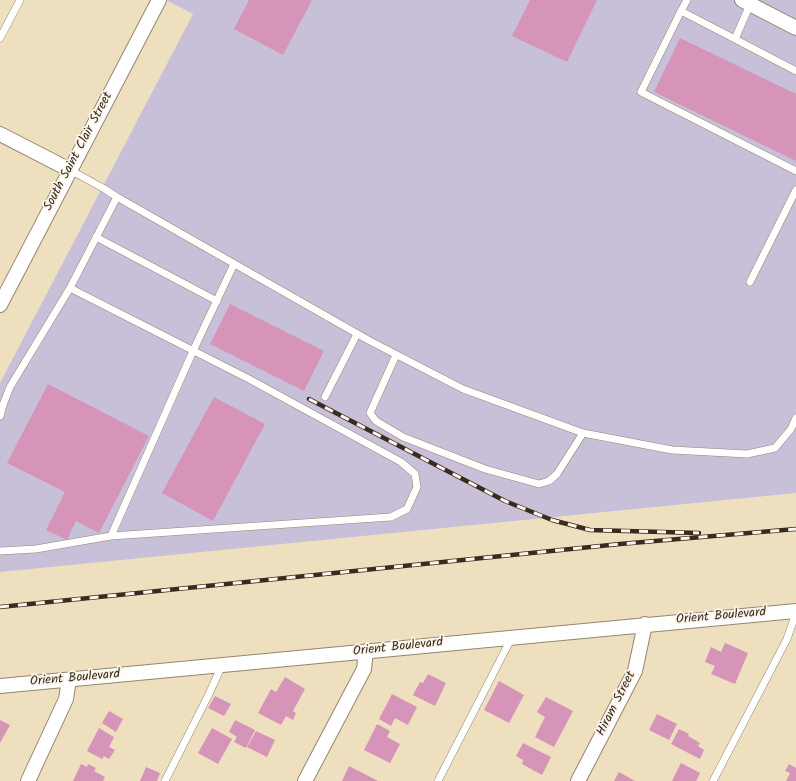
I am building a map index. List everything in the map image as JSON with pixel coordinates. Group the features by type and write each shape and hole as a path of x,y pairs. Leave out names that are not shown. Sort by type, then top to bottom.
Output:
{"street":[{"name":"South Saint Clair Street","path":"0,305 159,0"},
{"path":"748,1 796,28"},
{"path":"0,134 70,170"},
{"name":"Orient Boulevard","path":"0,686 645,624 796,612"},
{"name":"Hiram Street","path":"578,781 635,672 645,624"},
{"path":"305,781 364,669 366,651"},
{"path":"28,781 66,699 69,680"}],"lane":[{"path":"0,38 20,0"},
{"path":"687,0 641,92 796,171"},
{"path":"734,39 748,1"},
{"path":"681,11 796,71"},
{"path":"70,170 396,355 463,389 583,433 672,450 747,454 775,448 790,429 796,418"},
{"path":"750,282 796,190"},
{"path":"0,416 10,388 70,288 117,197"},
{"path":"96,237 217,301"},
{"path":"111,536 234,264"},
{"path":"0,550 36,549 111,536 391,517 407,509 417,487 414,474 401,462 249,379 70,288"},
{"path":"325,397 357,334"},
{"path":"396,355 370,412 376,421 403,437 485,469 539,484 549,481 557,474 583,433"},
{"path":"713,781 787,639 796,612"},
{"path":"438,781 512,637"},
{"path":"165,781 222,665"}],"shaded area":[{"path":"166,0 796,0 796,493 0,572 0,383 193,14"}],"building":[{"path":"249,0 312,0 283,55 234,29"},
{"path":"530,0 597,0 567,62 512,36"},
{"path":"680,38 796,94 796,161 654,92"},
{"path":"230,304 324,351 304,391 210,344"},
{"path":"48,384 149,436 99,533 76,521 67,540 46,530 65,492 7,463"},
{"path":"214,397 265,424 213,521 162,493"},
{"path":"725,643 748,653 735,684 711,674 715,666 705,662 711,647 721,652"},
{"path":"428,674 446,683 435,706 413,695 420,682 423,683"},
{"path":"285,677 305,689 293,711 296,713 293,720 286,716 281,725 258,713 271,689 276,692"},
{"path":"499,681 524,695 509,723 484,710"},
{"path":"392,694 417,707 408,725 395,718 391,726 379,719"},
{"path":"215,696 231,704 224,716 208,708"},
{"path":"546,697 573,711 554,747 535,737 545,717 537,712"},
{"path":"109,711 123,719 116,732 102,723"},
{"path":"657,714 677,724 669,740 649,730"},
{"path":"0,720 10,725 0,743"},
{"path":"235,720 255,730 246,748 234,742 237,737 229,732"},
{"path":"377,724 390,731 387,737 400,744 390,763 364,750"},
{"path":"99,728 114,737 109,747 115,750 109,759 104,756 102,759 87,751"},
{"path":"212,728 232,739 218,764 198,753"},
{"path":"679,729 689,734 688,736 700,743 698,746 704,750 700,759 671,744"},
{"path":"256,731 275,740 267,757 247,747"},
{"path":"523,743 551,757 542,775 522,764 523,760 516,756"},
{"path":"681,763 700,773 696,781 672,781"},
{"path":"81,764 87,767 88,764 96,768 94,771 105,777 103,781 73,781"},
{"path":"789,764 796,768 796,781 786,781 790,773 785,771"},
{"path":"349,766 378,781 342,781"},
{"path":"146,767 160,773 157,781 140,781"},
{"path":"619,772 635,781 614,781"}],"railway":[{"path":"309,399 505,501 552,520 590,530 699,533"},
{"path":"0,607 620,544 796,529"}]}
